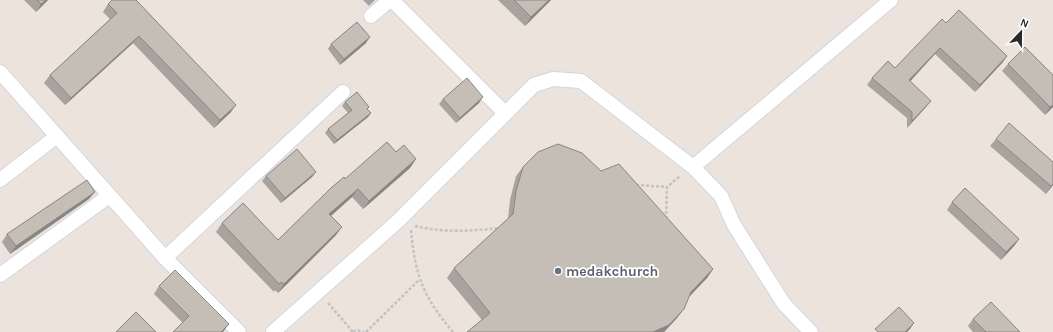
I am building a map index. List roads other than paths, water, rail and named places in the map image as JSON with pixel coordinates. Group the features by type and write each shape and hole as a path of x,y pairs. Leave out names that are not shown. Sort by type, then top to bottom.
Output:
{"street":[{"path":"371,16 391,0 505,113"},
{"path":"693,167 891,0"},
{"path":"0,72 165,258 239,332"},
{"path":"273,332 398,221 534,85 553,79 581,81 693,167 721,196 734,225 784,304 811,332"},
{"path":"165,258 343,92"},
{"path":"0,180 57,136"},
{"path":"0,275 109,196"}],"place":[{"name":"medakchurch","path":"558,271"}]}
